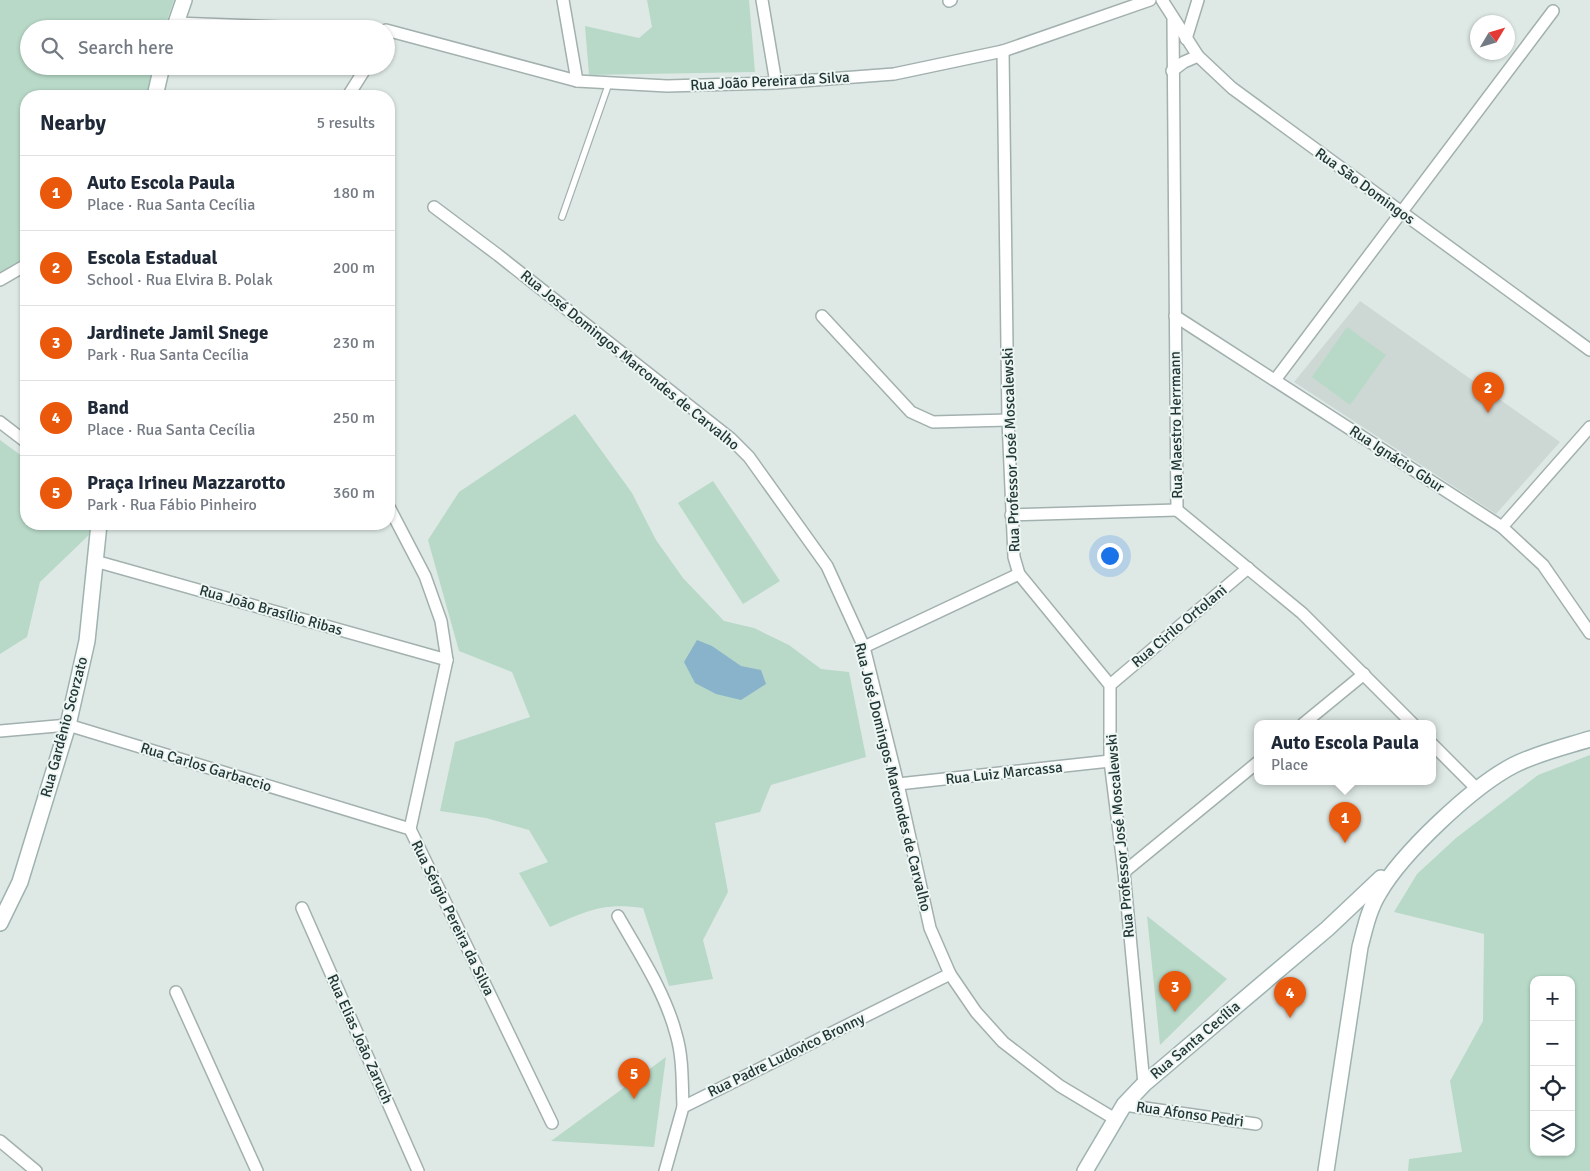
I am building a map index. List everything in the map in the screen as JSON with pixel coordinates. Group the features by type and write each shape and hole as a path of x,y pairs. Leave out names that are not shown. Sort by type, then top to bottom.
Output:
{"main road":[{"path":"177,20 184,0"},
{"path":"156,90 160,75"},
{"name":"Rua Gardênio Scorzato","path":"0,923 20,882 68,725 87,642 98,530"},
{"path":"1326,1171 1360,947 1373,903 1386,881 1416,845 1477,790 1513,766 1533,757 1590,739"},
{"name":"Rua Santa Cecília","path":"1085,1171 1124,1105 1144,1084 1327,929 1416,845"},
{"name":"Rua Santa Cecília","path":"1327,929 1373,903"}],"street":[{"path":"563,0 577,81"},
{"path":"762,0 776,83"},
{"name":"Rua João Pereira da Silva","path":"395,34 577,81 667,86 776,83 894,74 1003,51 1150,0"},
{"name":"Rua São Domingos","path":"1162,0 1173,20 1198,56 1213,71 1263,112 1590,350"},
{"path":"1186,39 1198,0"},
{"path":"1275,380 1553,11"},
{"name":"Rua Maestro Herrmann","path":"1173,20 1177,510 1302,613 1409,720"},
{"name":"Rua Professor José Moscalewski","path":"1003,51 1008,420 1014,557 1019,574 1110,685 1110,762 1124,872 1144,1084"},
{"path":"1172,71 1184,62 1198,56"},
{"path":"352,90 361,75"},
{"name":"Rua José Domingos Marcondes de Carvalho","path":"434,207 498,255 730,438 749,457 828,566 864,647 898,784 930,928 950,974 976,1012 1003,1042 1060,1086 1115,1119"},
{"path":"0,280 20,268"},
{"path":"822,316 911,412 933,422 1008,420"},
{"name":"Rua Ignácio Gbur","path":"1175,316 1502,527 1543,565 1590,633"},
{"path":"0,422 20,437"},
{"path":"1502,527 1590,427"},
{"path":"1011,516 1177,510"},
{"name":"Rua Sérgio Pereira da Silva","path":"395,518 425,576 441,621 447,660 410,829 552,1123"},
{"name":"Rua João Brasílio Ribas","path":"95,561 447,660"},
{"name":"Rua Cirilo Ortolani","path":"1110,685 1248,568"},
{"path":"864,647 1019,574"},
{"path":"1308,720 1364,674"},
{"name":"Rua Carlos Garbaccio","path":"0,731 68,725 410,829"},
{"path":"1436,748 1477,790"},
{"name":"Rua Luiz Marcassa","path":"898,784 1110,762"},
{"path":"1124,872 1254,765"},
{"name":"Rua Elias João Zaruch","path":"302,908 418,1171"},
{"path":"618,916 657,988 676,1033 682,1070 683,1106 665,1171"},
{"name":"Rua Padre Ludovico Bronny","path":"683,1106 950,974"},
{"path":"176,992 257,1171"},
{"name":"Rua Afonso Pedri","path":"1124,1105 1256,1124"},
{"path":"0,1141 36,1171"}],"lane":[{"path":"562,217 609,83"}],"shaded area":[{"path":"1360,301 1560,442 1496,514 1294,382"}],"green space":[{"path":"0,0 174,0 167,20 20,20 20,75 153,75 149,90 20,90 20,263 0,275"},
{"path":"647,0 749,0 755,72 589,75 585,26 639,38 652,27"},
{"path":"1347,327 1386,355 1350,405 1312,377"},
{"path":"575,414 632,493 656,540 683,578 724,621 754,628 789,645 821,669 849,672 866,757 771,785 760,812 715,823 728,892 703,940 713,979 669,986 643,908 617,906 595,909 550,927 519,873 548,862 529,830 486,818 440,811 455,742 530,717 512,672 459,651 428,540 459,492"},
{"path":"0,440 20,455 20,530 90,530 92,532 40,582 27,637 0,654"},
{"path":"713,481 780,581 743,604 678,503"},
{"path":"1590,755 1590,1171 1408,1171 1409,1159 1462,1152 1450,1081 1483,1021 1484,934 1394,912 1417,874 1456,838 1538,775"},
{"path":"1147,916 1227,979 1160,1045"},
{"path":"666,1057 654,1147 551,1141"}],"water":[{"path":"697,640 712,646 741,666 761,670 766,684 741,700 716,694 695,683 684,662"}],"place":[{"name":"Escola Estadual","path":"1488,413"},
{"name":"Auto Escola Paula","path":"1345,843"},
{"name":"Jardinete Jamil Snege","path":"1175,1012"},
{"name":"Band","path":"1290,1018"},
{"name":"Praça Irineu Mazzarotto","path":"634,1099"}]}
